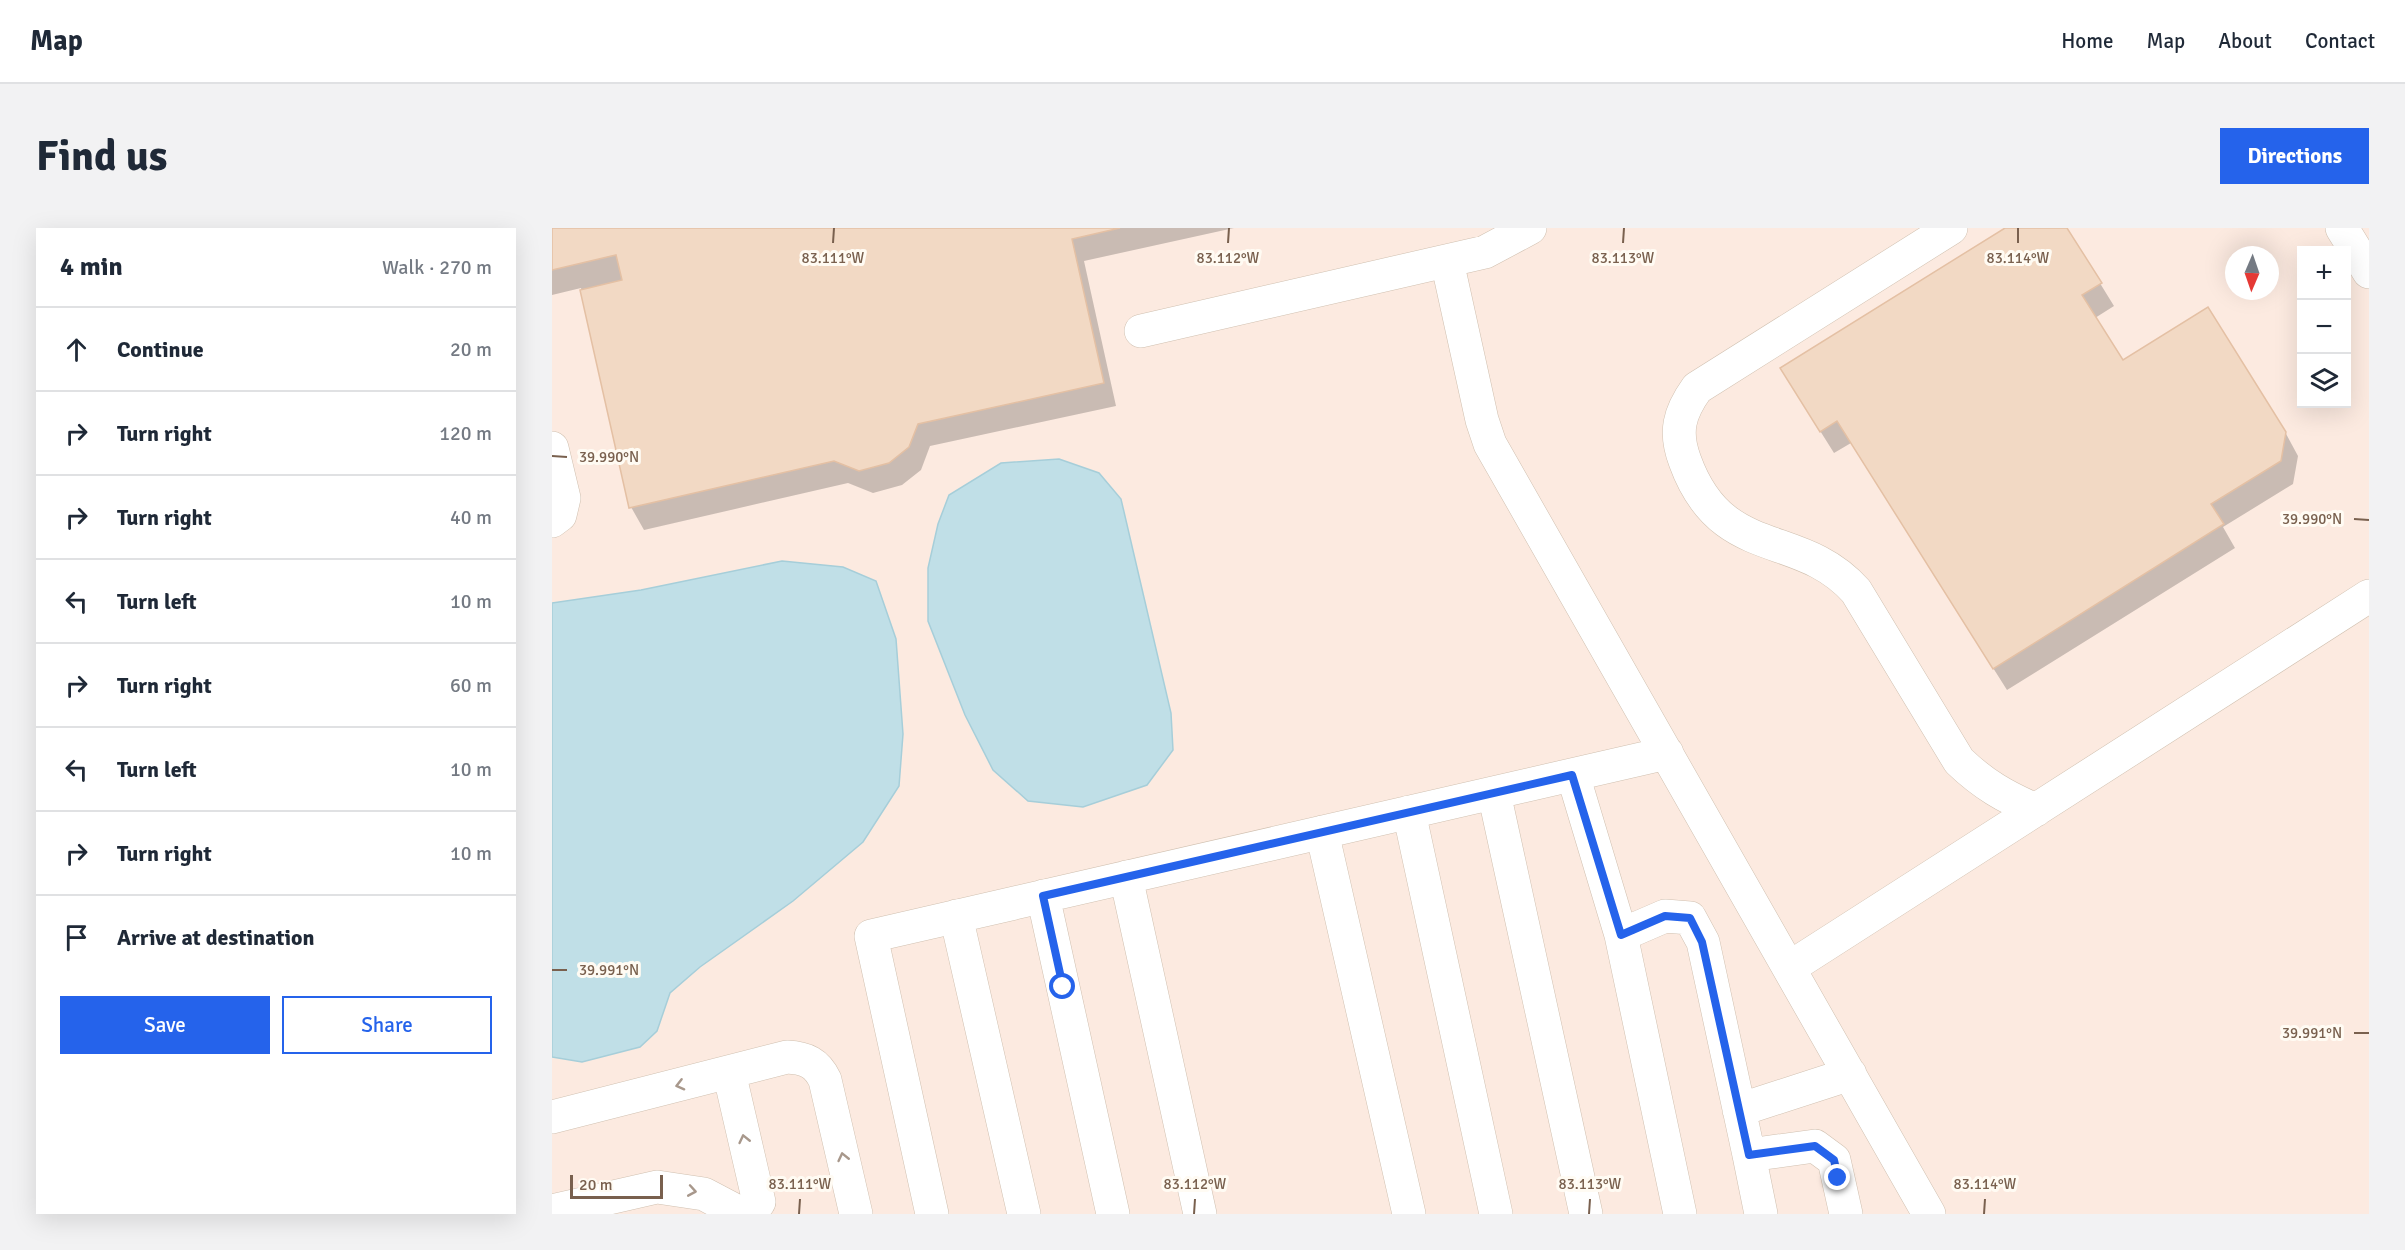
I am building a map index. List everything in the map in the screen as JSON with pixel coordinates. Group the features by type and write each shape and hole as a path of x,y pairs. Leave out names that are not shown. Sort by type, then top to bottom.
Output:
{"street":[{"path":"1141,331 1485,252 1530,228"},
{"path":"1951,228 1696,388 1684,406 1678,424 1679,445 1704,500 1727,524 1749,537 1818,561 1842,575 1856,591 1959,760 1981,782 2002,796 2036,810"},
{"path":"2342,228 2369,272"},
{"path":"1447,261 1482,420 1490,444 1929,1214"},
{"path":"552,448 564,498 560,515 552,520"},
{"path":"1789,968 2369,596"},
{"path":"932,1214 871,936 1667,753"},
{"path":"1572,775 1621,935 1680,1214"},
{"path":"1494,793 1586,1214"},
{"path":"1409,812 1496,1214"},
{"path":"1322,832 1409,1214"},
{"path":"1126,877 1200,1214"},
{"path":"1043,896 1113,1214"},
{"path":"956,916 1024,1214"},
{"path":"1621,935 1665,916 1690,918 1702,942 1761,1214"},
{"path":"552,1117 787,1057 810,1062 820,1069 827,1088 856,1214"},
{"path":"729,1072 759,1202 750,1214"},
{"path":"1739,1110 1850,1074"},
{"path":"1749,1155 1815,1146 1834,1160 1846,1214"},
{"path":"552,1211 657,1187 704,1194 742,1214"}],"shaded area":[{"path":"552,228 2369,228 2369,1214 552,1214"}],"water":[{"path":"1059,459 1099,473 1121,499 1171,713 1173,750 1147,785 1083,807 1028,801 993,770 965,715 928,621 928,568 938,524 949,495 1001,463"},
{"path":"782,561 843,567 876,581 896,639 903,734 899,786 863,842 793,901 700,967 670,993 657,1031 640,1047 582,1062 552,1057 552,603 641,590"}],"building":[{"path":"552,228 1120,228 1072,239 1104,383 918,424 909,447 889,463 859,471 834,461 629,508 580,290 622,280 616,255 552,270"},
{"path":"2005,228 2067,228 2102,283 2082,295 2123,360 2208,307 2286,432 2281,461 2211,504 2224,524 1993,669 1837,421 1820,432 1780,368"}],"route":[{"path":"1063,987 1043,896 1572,775 1621,935 1665,916 1690,918 1702,942 1749,1155 1815,1146 1834,1160 1838,1178"}]}
